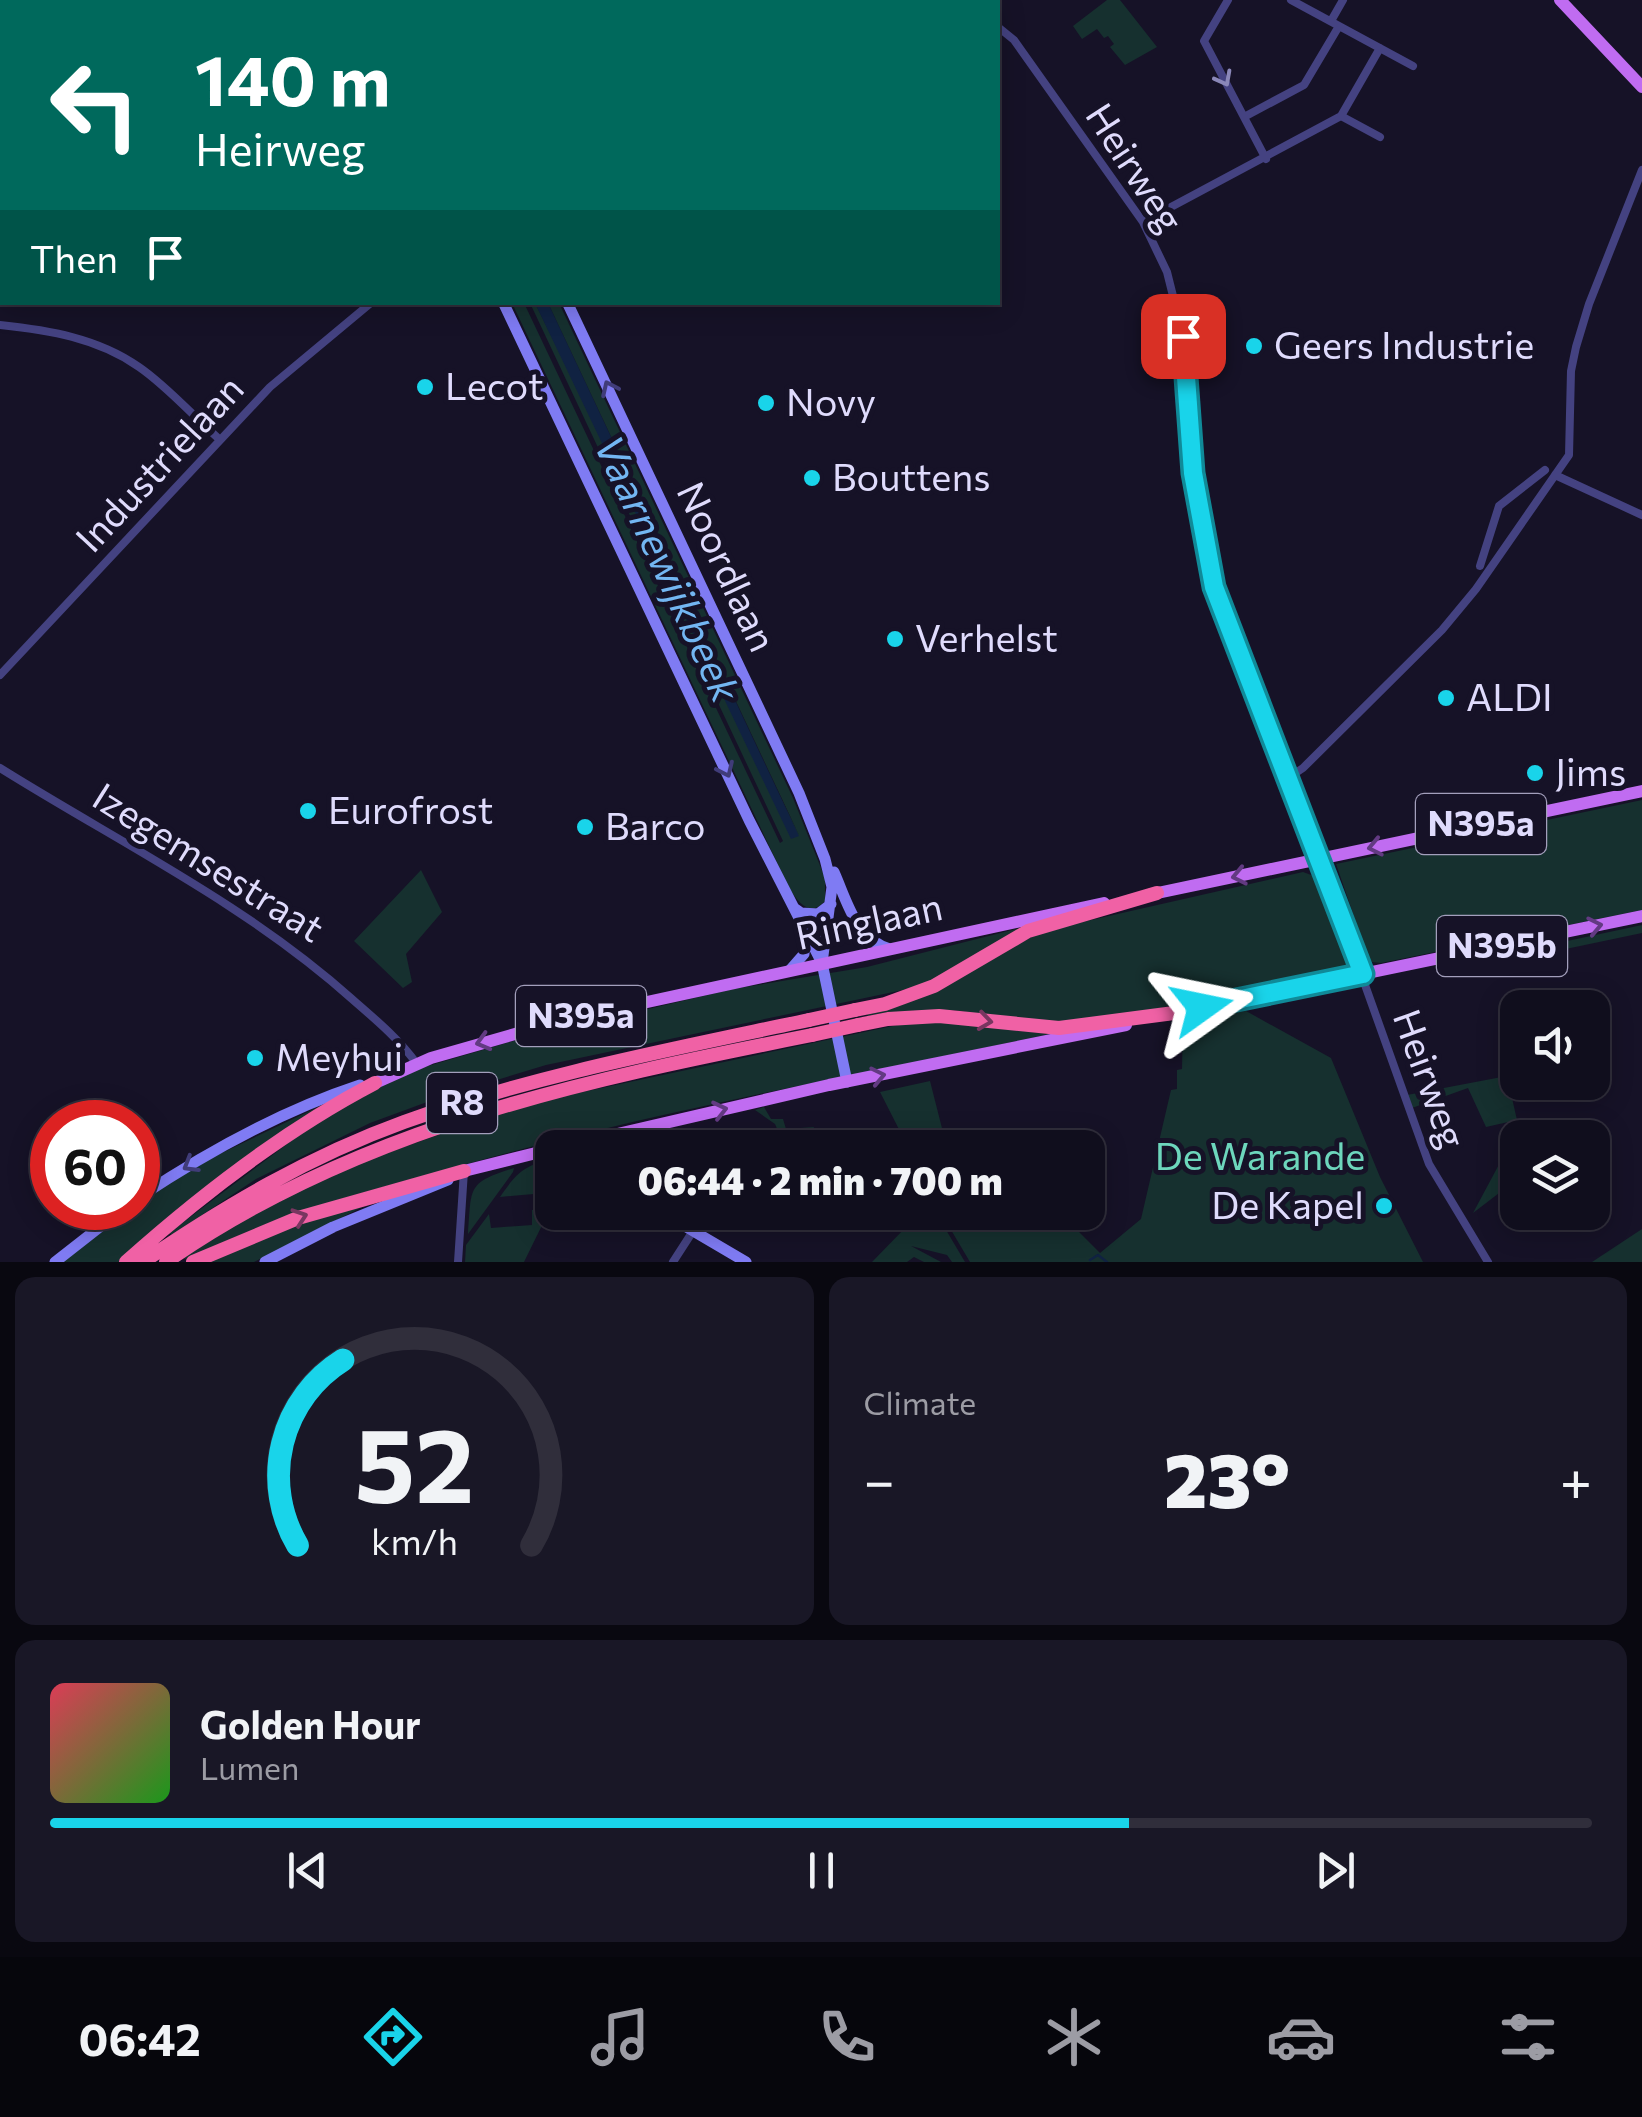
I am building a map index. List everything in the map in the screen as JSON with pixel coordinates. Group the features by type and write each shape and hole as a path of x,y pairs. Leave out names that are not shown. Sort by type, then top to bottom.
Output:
{"highway":[{"name":"R8","path":"143,1262 262,1186 403,1122 590,1068 856,1018 934,986 1028,931 1158,893"},
{"name":"R8","path":"856,1018 939,1016 1058,1028 1174,1013"},
{"name":"R8","path":"166,1262 272,1196 408,1136 574,1086 811,1027"},
{"name":"R8","path":"126,1262 268,1150 374,1083"},
{"name":"R8","path":"193,1262 298,1218 464,1171"}],"main road":[{"path":"1560,0 1642,87"},
{"name":"Ringlaan","path":"374,1083 416,1064 564,1020 1642,790"},
{"name":"N395b","path":"640,1130 847,1082 1642,916"},
{"name":"N395b","path":"464,1171 535,1153"}],"street":[{"path":"1228,0 1204,41 1266,159"},
{"path":"1292,0 1413,66"},
{"path":"1244,117 1304,85 1343,0"},
{"name":"Heirweg","path":"1000,29 1014,40 1143,222 1166,272 1181,326 1193,473 1214,587 1363,974 1429,1164 1488,1262"},
{"path":"1143,222 1341,116 1380,48"},
{"path":"1341,116 1380,137"},
{"path":"1288,778 1303,768 1442,630 1555,475 1571,445 1570,400 1576,348 1592,295 1642,170"},
{"name":"Industrielaan","path":"0,676 219,439 280,378 368,305"},
{"name":"Noordlaan","path":"505,305 822,963 847,1082"},
{"name":"Noordlaan","path":"569,305 799,793 826,860 864,935 890,949"},
{"path":"0,324 82,340 123,357 142,369 219,439"},
{"path":"1480,566 1499,506 1545,470"},
{"path":"1555,475 1642,515"},
{"path":"1511,495 1532,508"},
{"name":"Izegemsestraat","path":"0,768 266,930 370,1014 402,1044 416,1064"},
{"name":"Noordlaan","path":"822,963 826,958 824,931 832,888 826,860"},
{"path":"794,908 801,913 818,914 831,904"},
{"path":"790,970 804,954 802,928"},
{"name":"Ringlaan","path":"160,1184 270,1122 374,1083"},
{"path":"458,1262 464,1171"},
{"name":"N395b","path":"264,1262 333,1227 435,1187 464,1171"},
{"path":"55,1262 96,1230"},
{"path":"674,1262 692,1231 746,1262"}],"green space":[{"path":"1107,0 1120,0 1157,47 1125,65 1110,47 1114,44 1108,36 1104,38 1097,29 1082,39 1073,26"},
{"path":"513,305 525,305 780,843 783,841 531,305 536,305 799,835 549,305 560,305 793,798 825,878 825,901 815,908 806,907 790,890"},
{"path":"1642,800 1642,910 1381,963 1368,957 1336,864"},
{"path":"421,870 442,912 406,954 412,982 403,988 354,941"},
{"path":"1303,872 1314,876 1347,954 1349,964 1345,968 1133,1014 1075,1022 1033,1022 953,1010 909,1011 868,1018 867,1014 1047,930"},
{"path":"1036,924 922,986 546,1065 438,1098 370,1123 256,1179 172,1235 169,1233 315,1123 421,1068 517,1040 733,989 867,967"},
{"path":"1642,925 1642,933 1494,964 1492,957"},
{"name":"De Warande","path":"1246,1011 1331,1058 1380,1177 1423,1262 970,1262 951,1230 1077,1230 1100,1253 1141,1219 1171,1090 1177,1089 1177,1070 1182,1069 1183,1020"},
{"path":"921,1020 1050,1034 600,1130 535,1130 535,1146 317,1206 251,1230 188,1260 183,1258 256,1212 347,1167 526,1104"},
{"path":"1500,1077 1500,1100 1512,1100 1517,1120 1500,1120 1500,1124 1486,1127 1468,1088 1412,1108 1407,1095"},
{"path":"930,1081 942,1130 899,1130 880,1092"},
{"path":"335,1099 160,1228 160,1189 207,1160"},
{"path":"764,1107 771,1119 783,1119 786,1129 814,1127 778,1130 755,1110"},
{"path":"1500,1163 1500,1192 1473,1213"},
{"path":"535,1164 535,1194 500,1197 511,1182"},
{"path":"514,1168 468,1234 474,1189 487,1178"},
{"path":"378,1199 254,1262 203,1262 289,1227"},
{"path":"535,1210 535,1230 540,1230 524,1262 465,1262 466,1245 489,1214 491,1228 532,1225"},
{"path":"1642,1229 1642,1262 1592,1262"},
{"path":"104,1230 157,1230 119,1262 61,1262"},
{"path":"903,1230 946,1230 965,1262 952,1262 947,1255 911,1246 941,1262 924,1262 914,1257 907,1262 872,1262"}],"water":[{"name":"Vaarnewijkbeek","path":"536,305 549,305 799,836 791,839"}],"waterway":[{"path":"1090,1260 1098,1255 1107,1262"}],"place":[{"name":"Geers Industrie","path":"1254,346"},
{"name":"Lecot","path":"425,387"},
{"name":"Novy","path":"766,403"},
{"name":"Bouttens","path":"812,478"},
{"name":"Verhelst","path":"895,639"},
{"name":"ALDI","path":"1446,698"},
{"name":"Jims","path":"1535,773"},
{"name":"Eurofrost","path":"308,811"},
{"name":"Barco","path":"585,827"},
{"name":"Meyhui","path":"255,1058"},
{"name":"De Kapel","path":"1384,1206"}],"route":[{"path":"1183,336 1193,473 1214,587 1363,974 1202,1007"}]}
